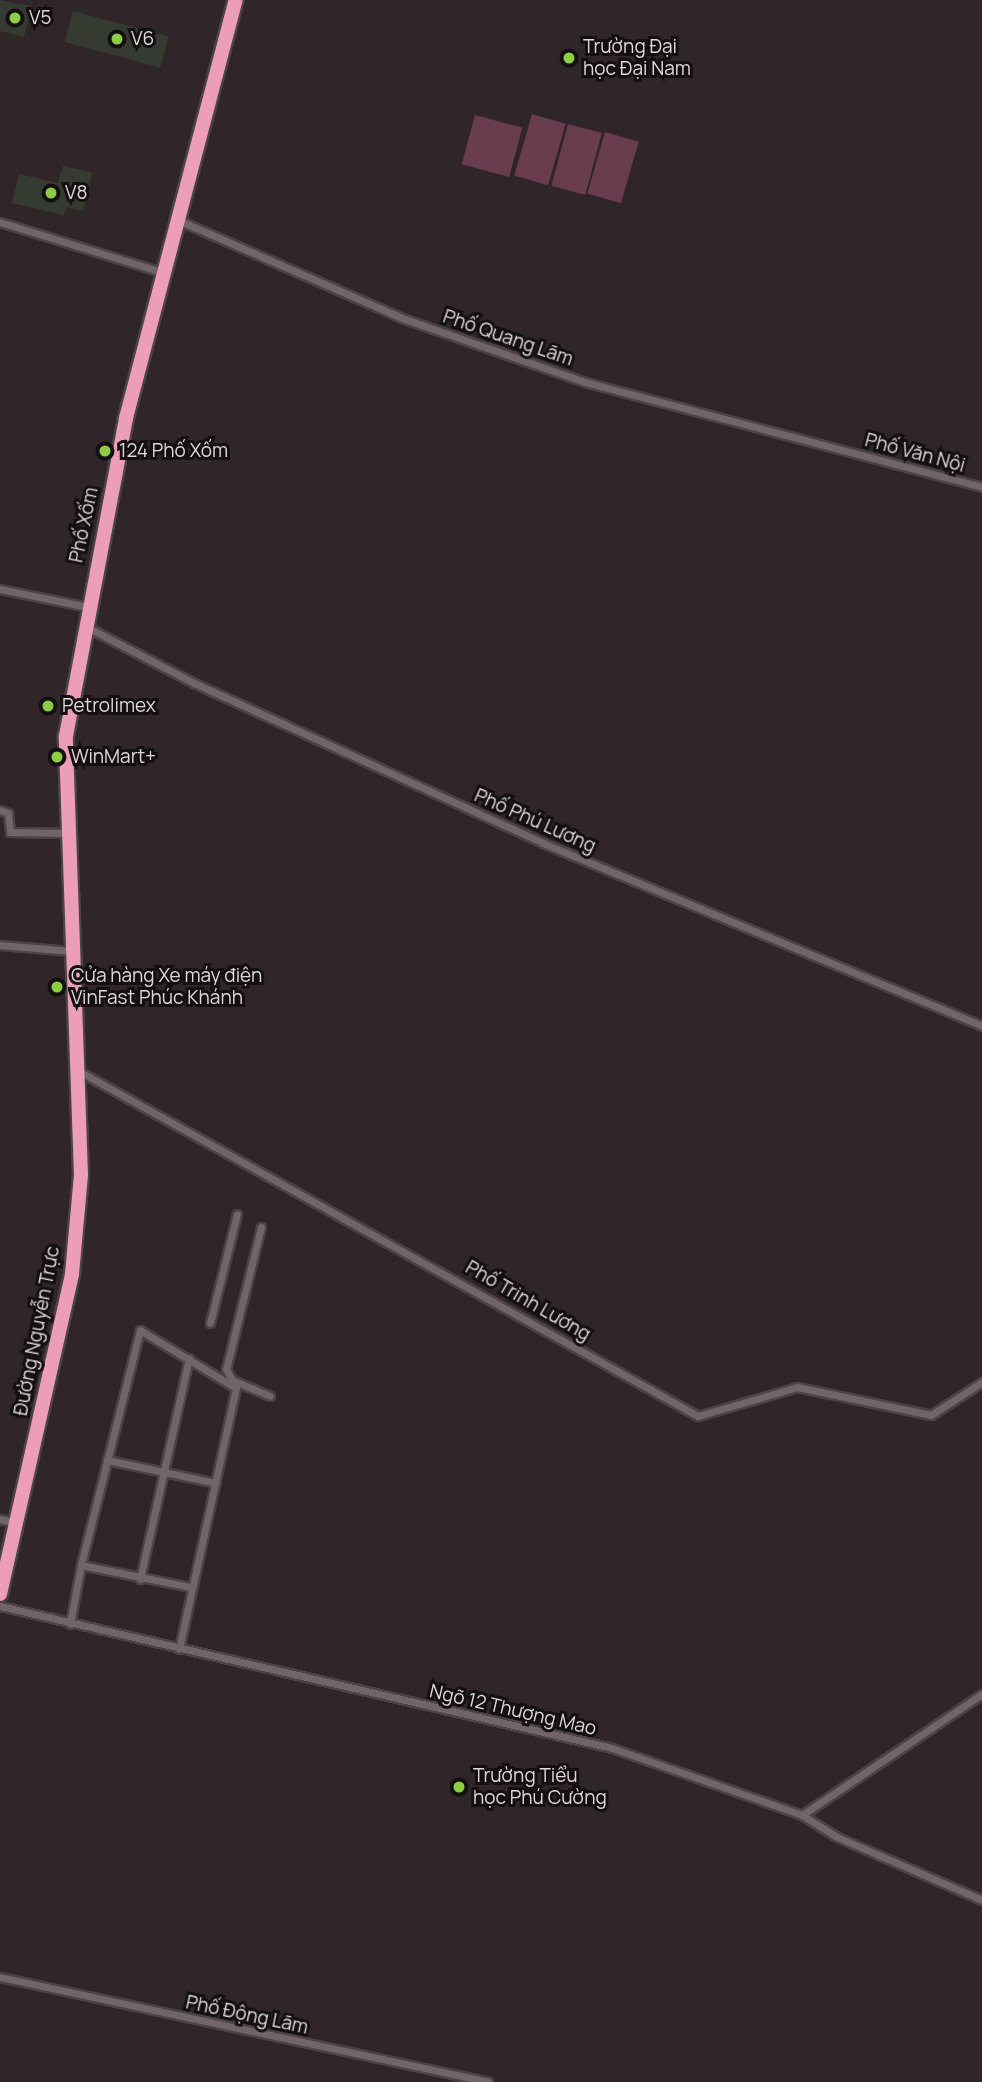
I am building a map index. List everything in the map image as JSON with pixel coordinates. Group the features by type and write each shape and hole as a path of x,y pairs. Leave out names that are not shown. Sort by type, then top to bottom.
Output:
{"highway":[{"name":"Phố Xốm","path":"77,1070 66,833 66,736 84,625 164,274 236,0"},
{"name":"Đường Nguyễn Trực","path":"0,1594 72,1274 80,1175 77,1070"}],"street":[{"name":"Phố Quang Lãm","path":"178,220 402,318 585,382 839,449"},
{"path":"0,222 164,274"},
{"name":"Phố Văn Nội","path":"839,449 982,487"},
{"path":"0,589 88,607"},
{"name":"Phố Phú Lương","path":"84,625 194,683 543,843 982,1026"},
{"path":"0,810 8,813 10,832 66,833"},
{"path":"0,945 72,951"},
{"name":"Phố Trinh Lương","path":"77,1070 698,1416 797,1387 931,1415 982,1382"},
{"path":"210,1323 237,1214"},
{"path":"180,1648 190,1587 236,1388 226,1369 261,1227"},
{"path":"71,1624 81,1565 140,1330 232,1380 270,1396"},
{"path":"139,1579 189,1358"},
{"path":"107,1460 216,1483"},
{"path":"0,1520 16,1523"},
{"path":"81,1565 139,1579 190,1587"},
{"name":"Ngõ 12 Thượng Mao","path":"0,1606 612,1748 802,1815 835,1836 982,1900"},
{"path":"802,1815 982,1694"},
{"name":"Phố Động Lãm","path":"0,1977 488,2082"}],"shaded area":[{"path":"532,114 566,124 548,185 514,176"},
{"path":"475,115 522,128 509,177 462,164"},
{"path":"568,124 602,133 585,195 551,186"},
{"path":"605,132 639,142 621,203 587,194"}],"building":[{"name":"V5","path":"0,0 32,6 24,37 0,31"},
{"name":"V6","path":"73,11 169,37 160,68 65,42"},
{"name":"V8","path":"63,166 92,172 83,211 66,207 64,215 12,203 19,174 58,183"}],"place":[{"name":"V5","path":"15,18"},
{"name":"V6","path":"117,39"},
{"name":"Trường Đại học Đại Nam","path":"569,58"},
{"name":"V8","path":"51,193"},
{"name":"124 Phố Xốm","path":"105,451"},
{"name":"Petrolimex","path":"48,706"},
{"name":"WinMart+","path":"57,757"},
{"name":"Cửa hàng Xe máy điện VinFast Phúc Khánh","path":"57,987"},
{"name":"Trường Tiểu học Phú Cường","path":"459,1787"}]}
